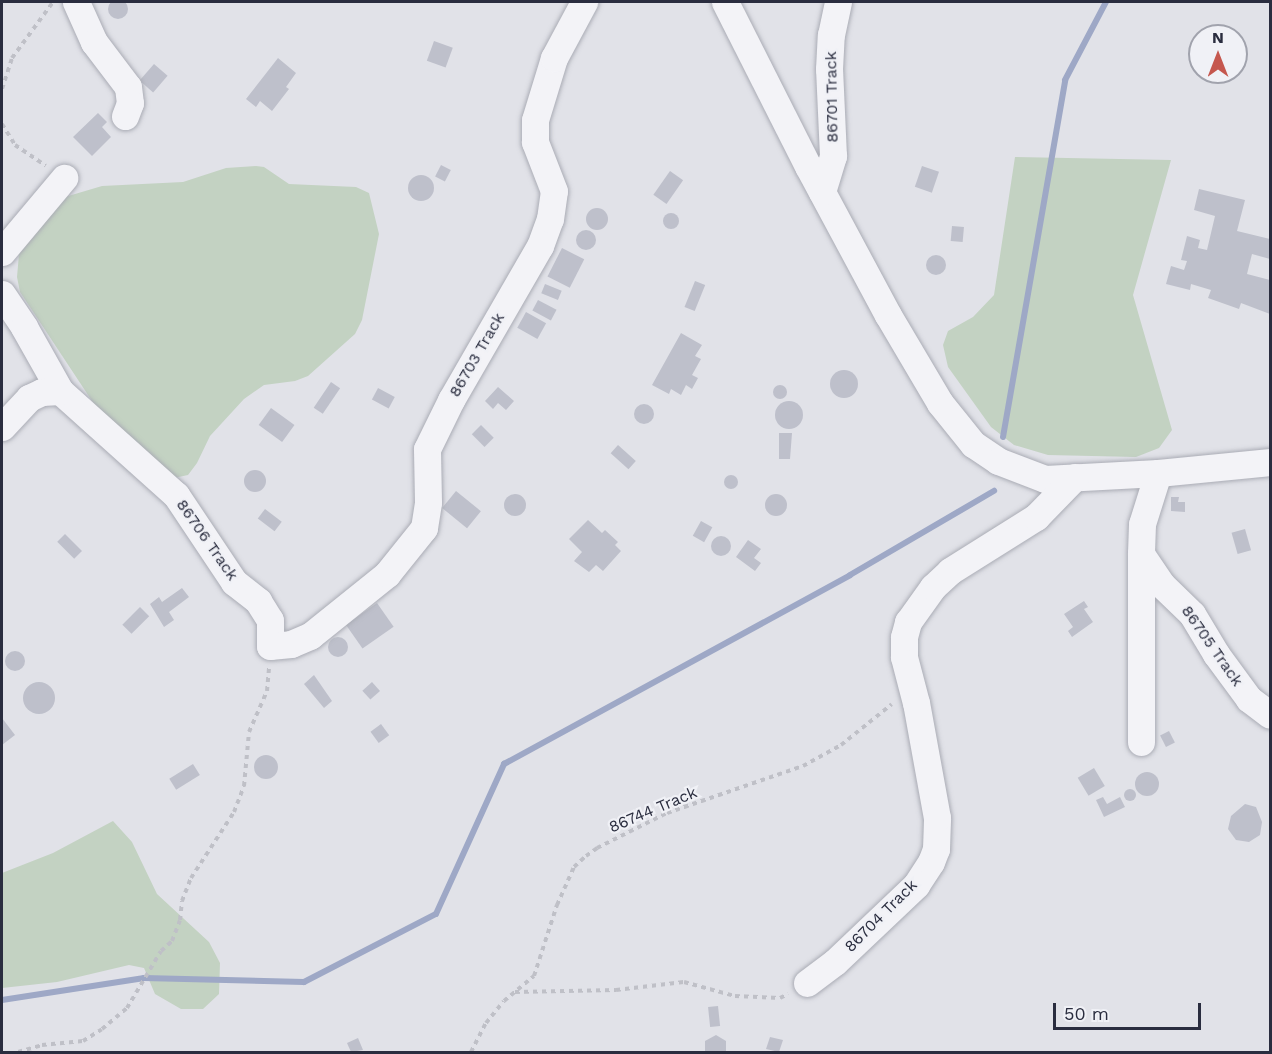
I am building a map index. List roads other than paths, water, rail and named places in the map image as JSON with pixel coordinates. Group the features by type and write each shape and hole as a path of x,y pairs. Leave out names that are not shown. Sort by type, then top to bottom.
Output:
{"street":[{"path":"76,2 94,42 128,87 130,103 125,116"},
{"name":"86703 Track","path":"270,646 291,644 310,636 387,574 424,528 428,502 427,449 441,418 540,246 550,219 554,191 536,142 535,120 554,58 584,2"},
{"path":"725,2 888,315 940,403 973,444 998,461 1046,479 1158,473 1270,462"},
{"name":"86701 Track","path":"822,192 833,156 828,69 831,35 838,2"},
{"path":"2,252 64,178"},
{"name":"86706 Track","path":"2,294 24,327 60,391 176,495 234,582 258,602 270,620 270,646"},
{"path":"2,427 29,398 42,392 60,391"},
{"path":"1141,742 1142,524 1158,473"},
{"name":"86704 Track","path":"807,983 835,962 916,885 931,862 936,849 937,818 916,703 904,657 904,637 908,622 933,587 950,571 1036,517 1076,477"},
{"name":"86705 Track","path":"1141,554 1161,584 1192,614 1226,668 1249,699 1270,715"}],"waterway":[{"path":"1003,437 1065,80 1106,2"},
{"path":"2,1000 144,978 304,982 436,914 504,764 850,575 994,491"}]}
